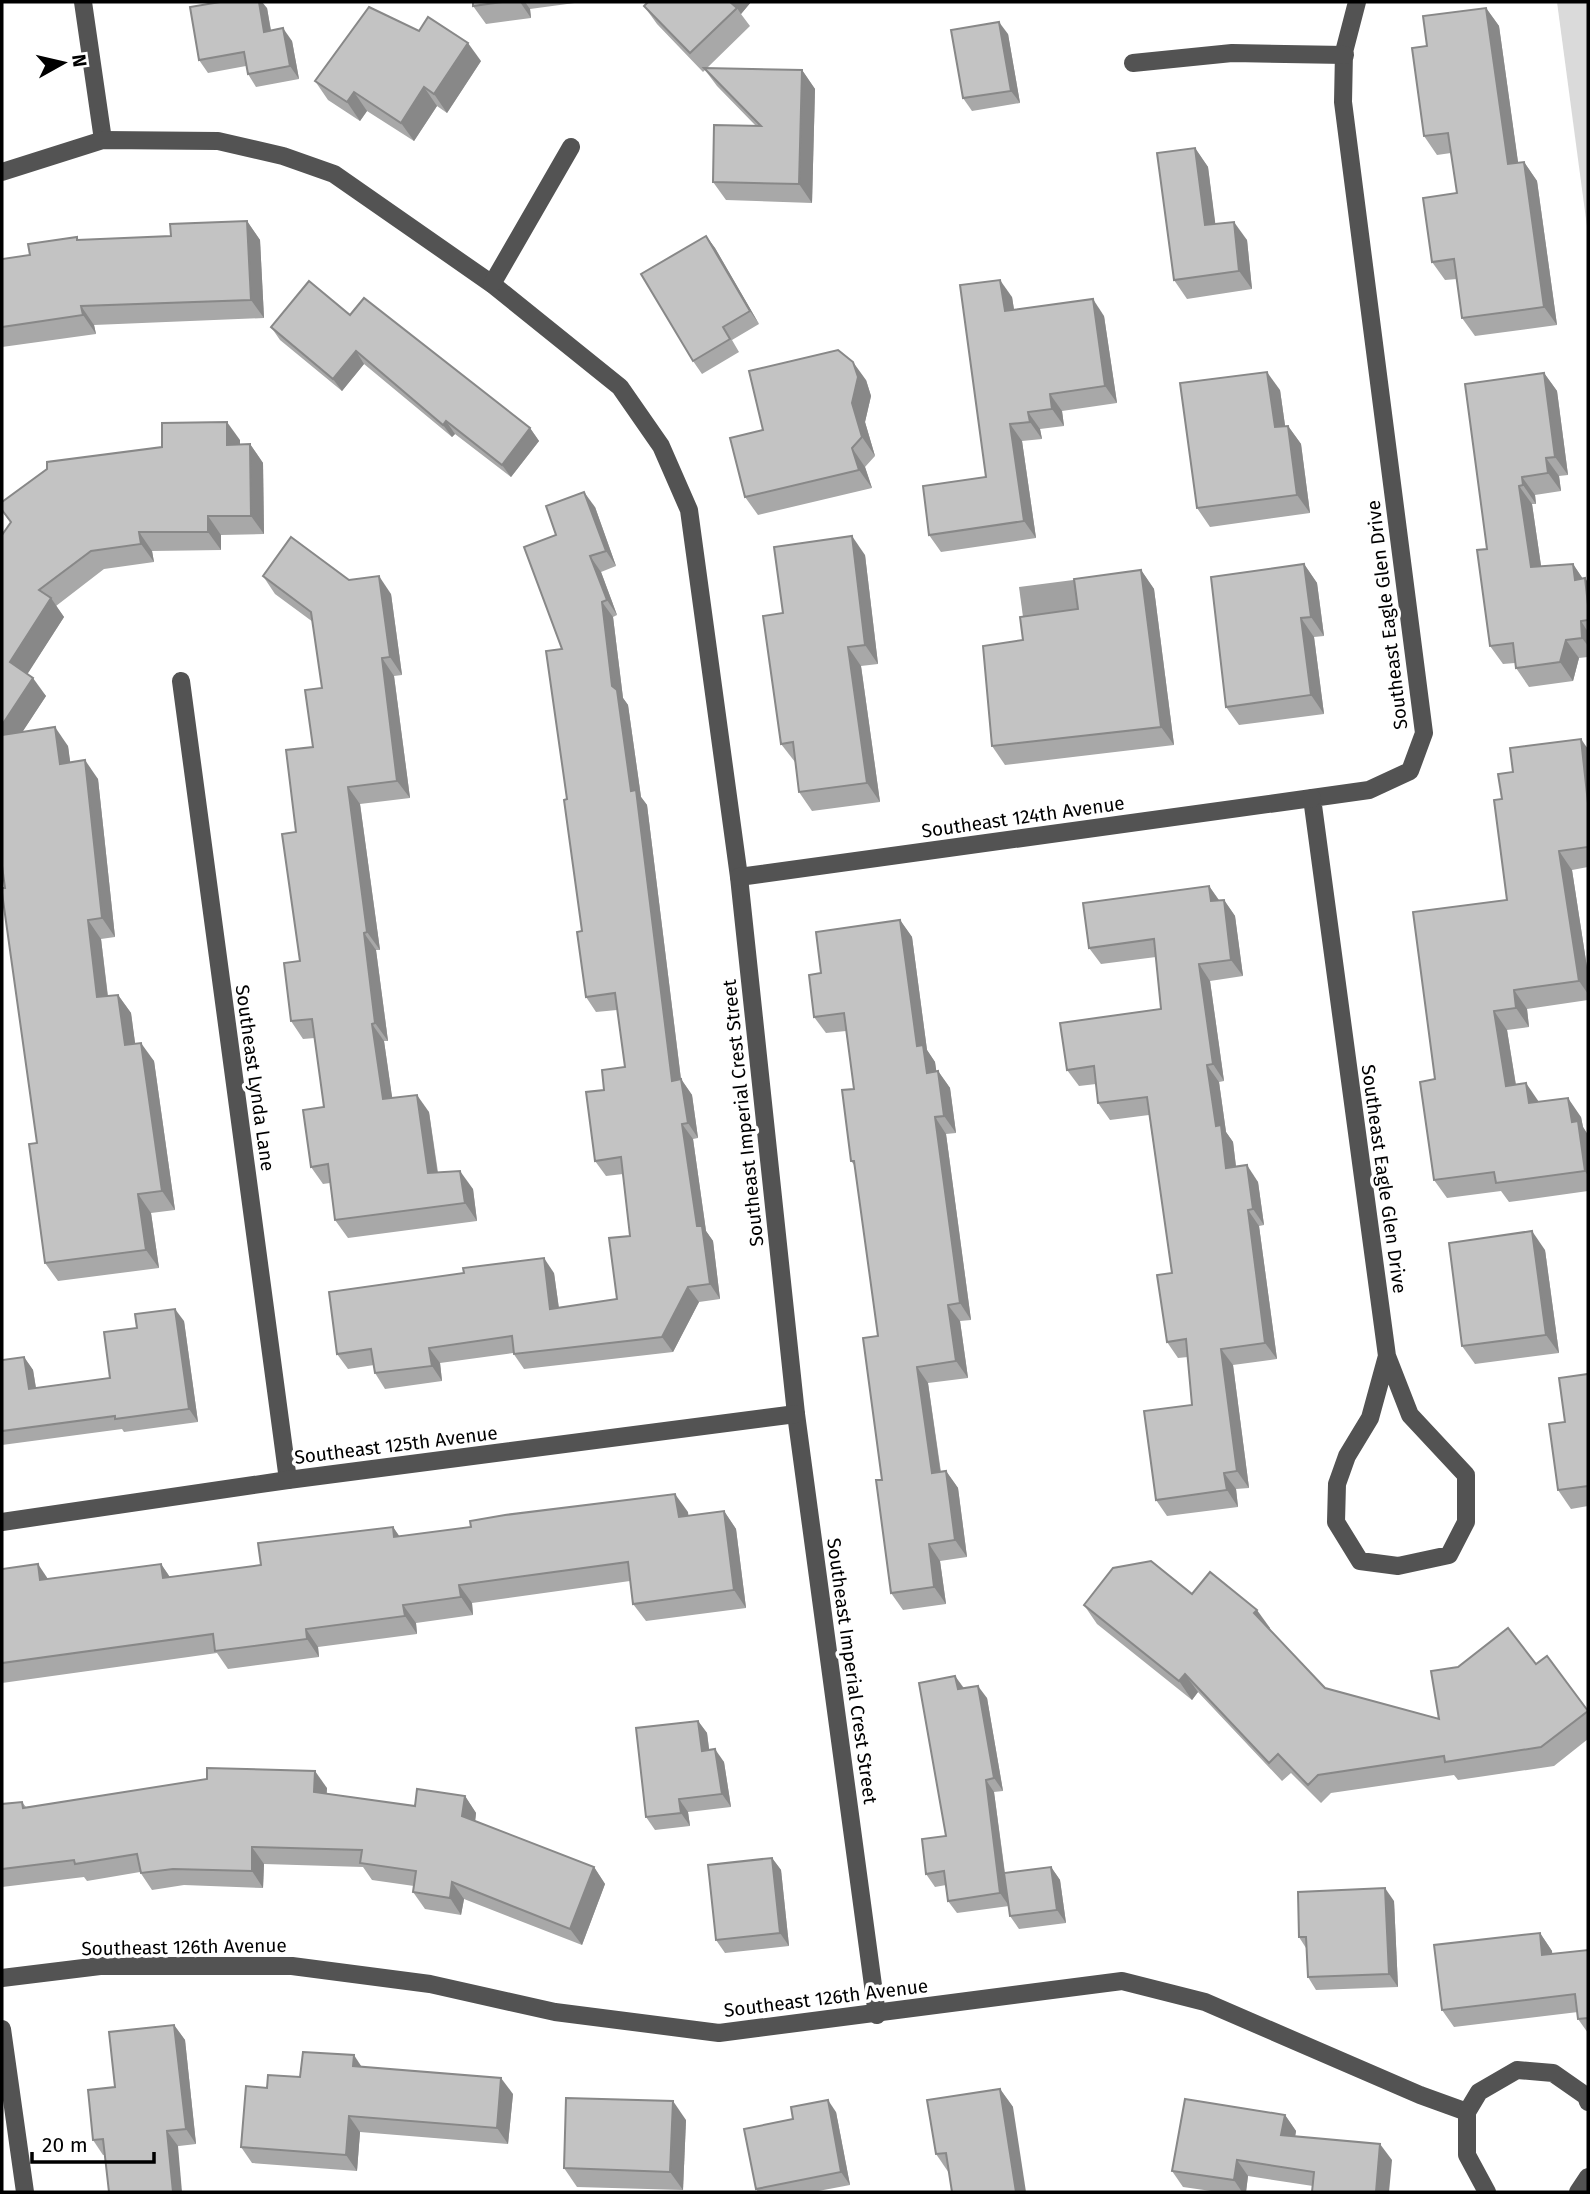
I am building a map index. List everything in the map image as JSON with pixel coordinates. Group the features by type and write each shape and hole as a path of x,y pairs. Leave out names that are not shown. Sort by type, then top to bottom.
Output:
{"street":[{"path":"83,2 103,140"},
{"name":"Southeast Eagle Glen Drive","path":"1357,2 1345,55 1343,102 1424,733 1410,771 1369,790 1312,798 1387,1356 1410,1415 1465,1475 1466,1522 1449,1555 1398,1566 1360,1561 1336,1522 1337,1484 1347,1455 1370,1418 1387,1356"},
{"path":"1133,63 1231,53 1345,55"},
{"name":"Southeast Imperial Crest Street","path":"2,172 103,140 218,141 283,156 334,174 492,285 620,387 661,446 689,510 740,877 796,1413 877,2015"},
{"path":"492,285 570,147"},
{"name":"Southeast Lynda Lane","path":"181,681 288,1480"},
{"name":"Southeast 124th Avenue","path":"740,877 1312,798"},
{"name":"Southeast 125th Avenue","path":"2,1522 288,1480 796,1413"},
{"name":"Southeast 126th Avenue","path":"2,1978 100,1966 292,1966 430,1984 555,2012 719,2033 877,2015 1122,1981 1205,2002 1420,2095 1467,2112"},
{"path":"2,2029 25,2192"},
{"path":"1487,2192 1467,2155 1467,2112 1479,2092 1517,2070 1553,2073 1586,2096 1588,2102"},
{"path":"1578,2192 1588,2176"}],"shaded area":[{"path":"1557,2 1588,2 1588,234"},
{"path":"1081,579 1085,609 1023,617 1019,587"}],"building":[{"path":"220,2 259,2 264,32 283,28 290,66 248,74 244,52 199,60 190,7"},
{"path":"473,2 502,2 473,6"},
{"path":"648,2 730,2 737,8 690,53 644,6"},
{"path":"369,7 419,31 428,17 468,43 434,94 424,87 401,123 354,92 347,102 315,81"},
{"path":"1486,8 1508,164 1524,162 1544,307 1462,318 1454,259 1432,262 1423,198 1457,193 1448,133 1424,136 1412,48 1427,46 1423,16"},
{"path":"999,22 1011,91 963,98 951,30"},
{"path":"704,68 802,70 799,184 713,182 714,125 761,126"},
{"path":"1195,148 1205,225 1234,222 1239,271 1174,280 1157,153"},
{"path":"247,221 251,300 81,306 83,315 2,327 2,259 30,255 28,244 77,237 77,240 171,236 170,224"},
{"path":"706,236 750,311 723,327 730,339 693,361 641,274"},
{"path":"1000,280 1005,311 1093,299 1105,386 1050,394 1052,409 1028,412 1030,422 1010,424 1024,521 929,535 923,486 986,477 960,285"},
{"path":"309,281 350,315 364,298 530,428 502,465 446,421 443,425 356,351 333,379 271,327"},
{"path":"838,350 853,362 858,377 852,403 862,437 852,448 859,470 745,497 730,438 763,430 749,371"},
{"path":"1267,372 1275,427 1288,426 1297,495 1197,508 1180,383"},
{"path":"1544,373 1555,457 1546,458 1548,473 1522,477 1523,485 1519,486 1531,567 1573,564 1575,580 1585,578 1588,620 1581,621 1582,638 1566,640 1560,662 1516,668 1513,643 1490,646 1477,550 1487,549 1465,384"},
{"path":"227,422 227,445 250,444 251,516 208,516 208,532 139,532 141,544 91,551 39,590 51,598 10,662 33,678 2,725 2,535 11,522 2,510 2,502 47,469 47,462 162,447 162,423"},
{"path":"584,492 606,551 590,556 607,600 602,602 612,686 617,690 631,791 636,790 672,1081 681,1079 688,1123 682,1124 697,1226 702,1226 710,1284 688,1287 662,1337 514,1354 512,1336 429,1348 432,1366 375,1373 371,1349 337,1354 329,1292 464,1273 463,1268 544,1258 550,1309 617,1299 609,1238 630,1236 621,1157 595,1161 586,1092 604,1090 602,1070 625,1067 615,993 586,997 577,932 582,931 564,800 567,799 546,651 562,649 524,547 556,535 546,506"},
{"path":"852,536 865,645 848,647 867,783 799,792 793,742 781,744 763,616 783,613 774,547"},
{"path":"291,537 349,580 379,576 390,657 382,658 397,781 348,787 367,932 364,933 375,1023 372,1024 383,1099 417,1095 428,1173 460,1171 465,1203 335,1220 328,1164 311,1167 303,1110 324,1107 312,1019 291,1021 284,963 300,961 282,834 296,832 286,750 313,747 305,690 322,688 311,612 263,576"},
{"path":"1304,564 1311,617 1301,618 1311,695 1226,707 1211,577"},
{"path":"1141,570 1161,727 992,746 983,646 1023,640 1020,617 1078,609 1074,579"},
{"path":"55,727 60,764 85,760 102,918 88,920 97,997 118,995 125,1045 141,1043 162,1191 138,1194 146,1250 45,1263 29,1144 37,1143 2,893 2,888 5,888 2,866 2,735"},
{"path":"1581,739 1588,803 1588,847 1559,851 1579,981 1514,990 1516,1008 1494,1011 1506,1086 1526,1083 1529,1103 1568,1098 1572,1122 1578,1121 1585,1171 1496,1183 1494,1172 1434,1180 1420,1082 1435,1079 1413,912 1507,900 1494,800 1502,799 1498,774 1513,772 1510,748"},
{"path":"1209,886 1211,901 1224,900 1231,960 1199,964 1213,1064 1207,1065 1216,1126 1221,1125 1226,1168 1247,1165 1253,1209 1248,1210 1265,1343 1221,1349 1237,1471 1224,1473 1227,1490 1156,1500 1144,1411 1192,1405 1186,1339 1167,1342 1157,1275 1172,1273 1147,1097 1098,1103 1094,1066 1067,1070 1060,1023 1161,1009 1154,939 1089,948 1083,903"},
{"path":"900,920 917,1046 923,1045 927,1073 938,1071 944,1116 935,1117 960,1303 948,1305 956,1361 917,1367 932,1473 946,1471 955,1540 929,1544 934,1587 891,1593 876,1480 882,1480 863,1338 878,1336 842,1090 854,1089 844,1013 814,1017 809,975 821,973 816,932"},
{"path":"1532,1231 1546,1335 1462,1346 1449,1243"},
{"path":"175,1309 189,1409 2,1431 2,1360 24,1357 29,1389 110,1378 104,1332 137,1328 135,1314"},
{"path":"1588,1374 1588,1486 1558,1490 1549,1424 1565,1422 1559,1378"},
{"path":"675,1494 679,1517 724,1511 734,1590 633,1604 628,1562 459,1585 461,1597 403,1605 405,1616 306,1629 307,1639 215,1651 213,1634 2,1663 2,1569 38,1564 40,1580 161,1564 163,1578 261,1565 258,1543 393,1527 394,1537 471,1527 470,1521 505,1515"},
{"path":"1151,1561 1192,1594 1210,1572 1257,1610 1254,1613 1325,1688 1439,1719 1431,1671 1458,1667 1508,1628 1536,1664 1547,1656 1588,1711 1541,1747 1445,1762 1444,1756 1318,1775 1308,1785 1278,1754 1269,1763 1185,1674 1179,1681 1084,1605 1113,1568"},
{"path":"955,1676 958,1689 978,1686 994,1778 986,1780 1000,1893 948,1901 944,1871 926,1874 922,1839 946,1836 919,1683"},
{"path":"698,1721 702,1751 715,1749 722,1794 679,1799 681,1813 646,1817 636,1728"},
{"path":"207,1768 315,1771 314,1792 415,1806 417,1789 465,1796 462,1816 594,1867 570,1929 452,1882 450,1898 413,1892 416,1871 360,1863 362,1850 252,1847 252,1871 173,1869 141,1873 137,1854 75,1864 74,1860 2,1869 2,1804 22,1802 23,1808 207,1779"},
{"path":"772,1858 780,1933 716,1940 708,1865"},
{"path":"1051,1867 1057,1910 1010,1916 1004,1873"},
{"path":"1385,1888 1389,1974 1308,1977 1306,1937 1299,1937 1298,1892"},
{"path":"1540,1933 1542,1955 1588,1950 1588,2018 1578,2019 1575,1994 1442,2010 1434,1945"},
{"path":"174,2025 186,2129 167,2131 173,2192 109,2192 103,2139 93,2140 88,2090 115,2087 109,2032"},
{"path":"303,2052 354,2055 353,2066 501,2078 497,2128 349,2116 346,2155 241,2147 246,2086 267,2088 268,2075 300,2077"},
{"path":"1000,2089 1016,2192 952,2192 946,2153 936,2154 927,2100"},
{"path":"566,2098 673,2101 670,2172 564,2168"},
{"path":"1185,2099 1285,2115 1281,2135 1380,2144 1376,2192 1312,2192 1314,2172 1237,2160 1234,2180 1172,2171"},
{"path":"828,2100 841,2172 756,2189 744,2129 793,2119 791,2107"}]}
